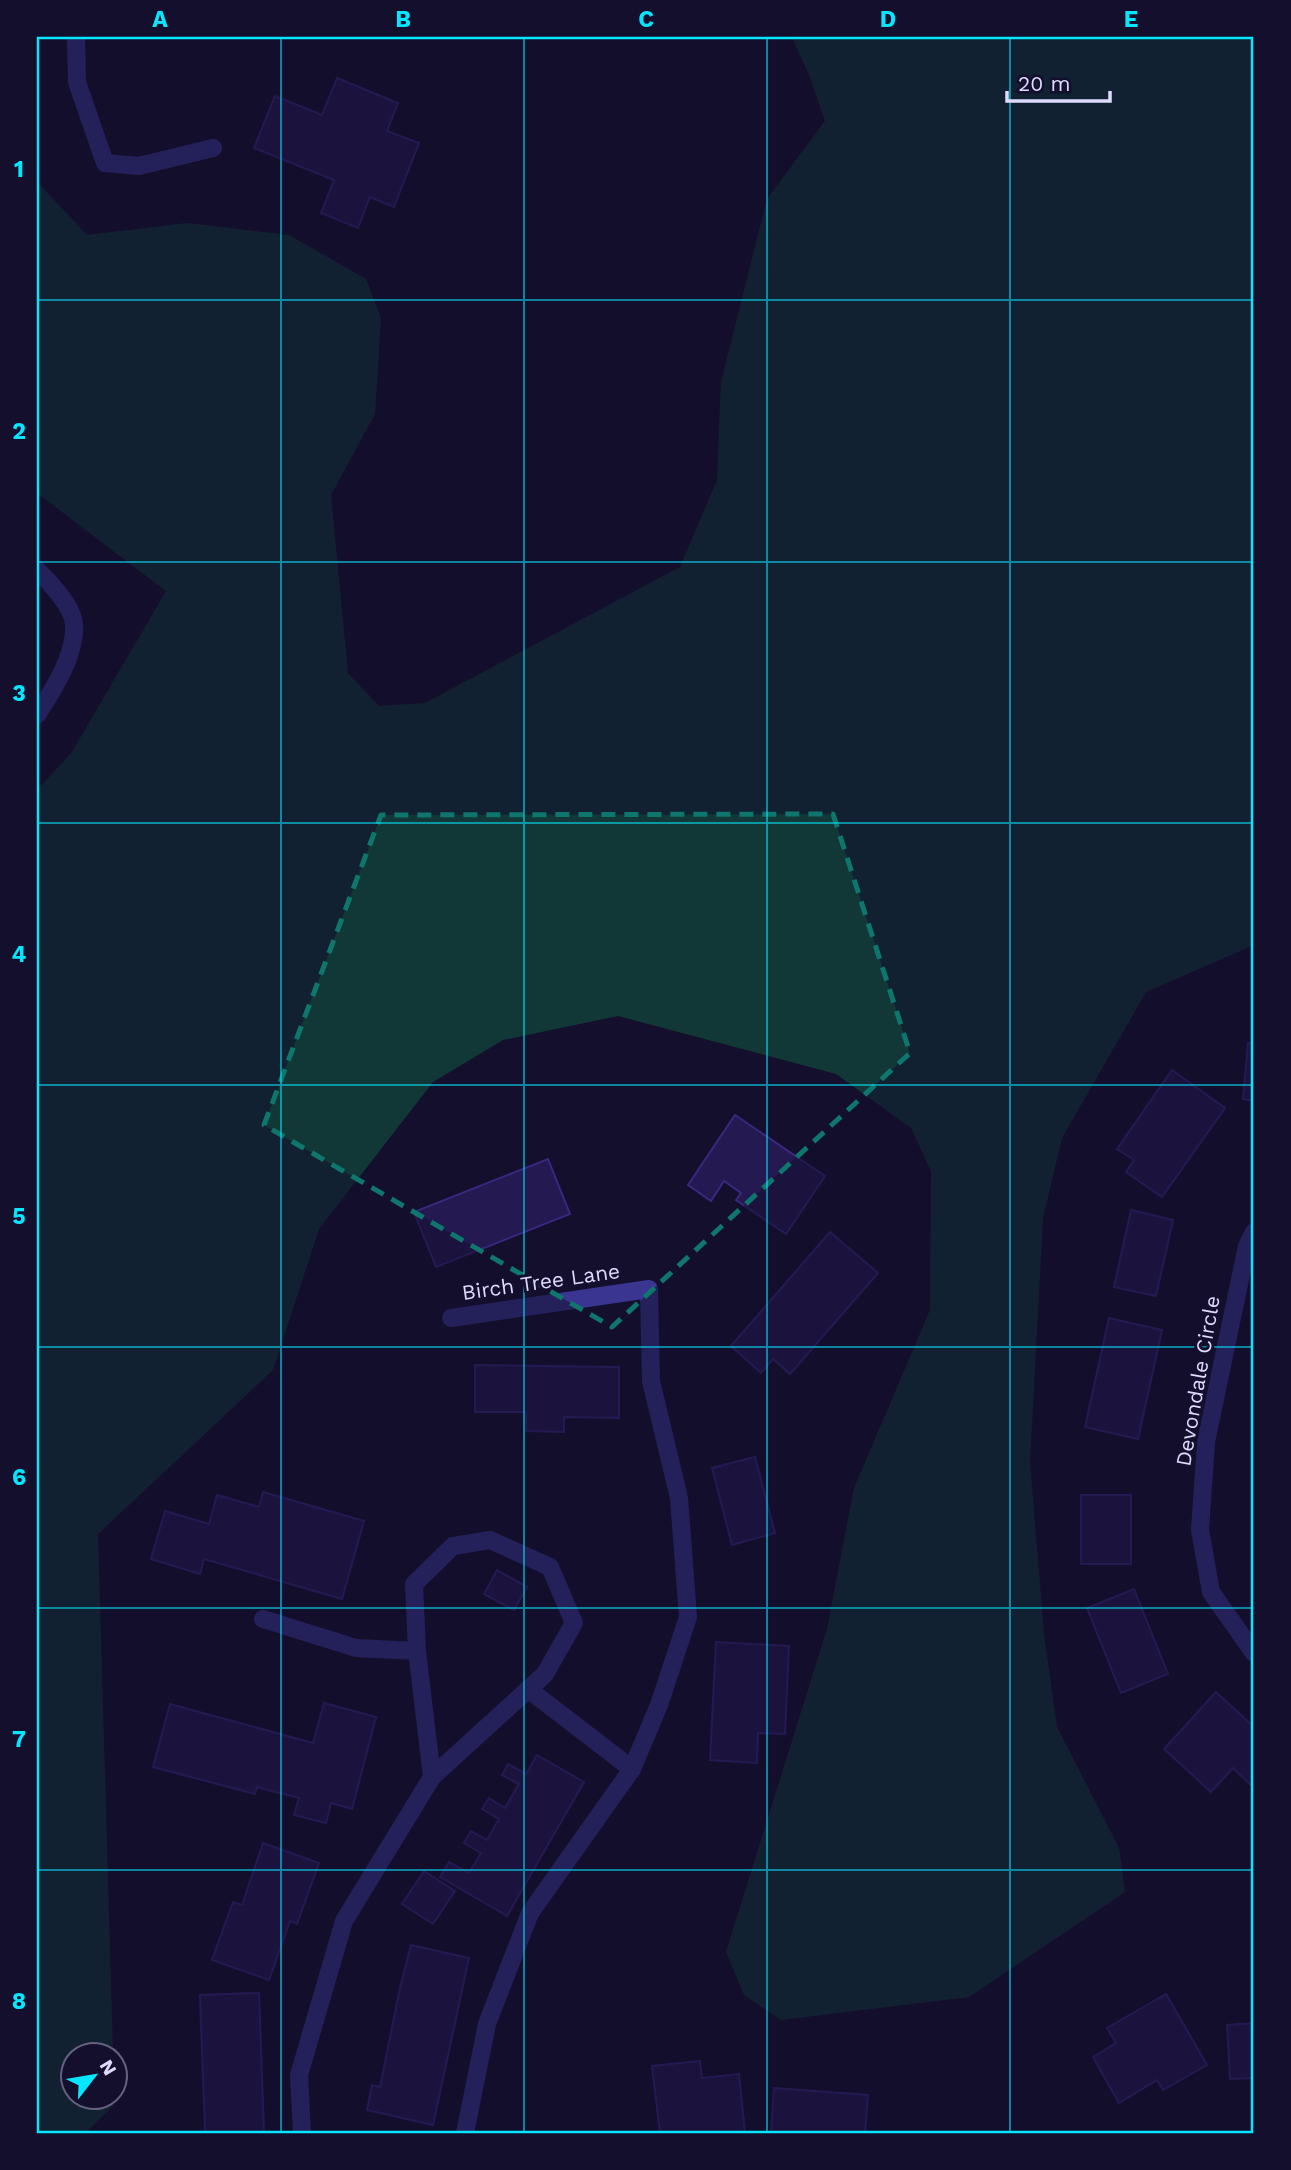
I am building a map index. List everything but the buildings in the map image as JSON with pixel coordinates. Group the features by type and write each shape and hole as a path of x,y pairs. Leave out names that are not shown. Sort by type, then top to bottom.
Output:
{"street":[{"path":"76,37 77,82 105,163 139,166 214,148"},
{"path":"37,570 59,592 74,622 71,646 62,670 37,715"},
{"name":"Devondale Circle","path":"1254,1232 1247,1245 1206,1441 1200,1530 1211,1592 1254,1653"},
{"name":"Birch Tree Lane","path":"451,1318 649,1289 651,1381 679,1498 688,1618 659,1705 632,1769 530,1913 487,2024 465,2133"},
{"path":"302,2133 299,2075 344,1921 432,1777 545,1674 573,1623 550,1567 490,1540 453,1546 414,1584 417,1651 432,1777"},
{"path":"263,1619 356,1648 417,1651"},
{"path":"528,1689 632,1769"}],"highlighted area":[{"path":"833,814 910,1053 612,1327 264,1125 381,815"}],"green space":[{"path":"792,37 1254,37 1254,945 1146,992 1062,1138 1043,1218 1030,1462 1044,1634 1057,1727 1119,1848 1125,1892 969,1997 781,2020 744,1995 726,1952 827,1629 854,1488 930,1310 931,1171 911,1128 836,1074 618,1016 503,1040 433,1082 319,1229 273,1370 98,1534 113,2040 60,2040 60,2110 109,2110 85,2133 37,2133 37,790 72,752 166,591 37,493 37,182 87,235 187,223 289,235 366,279 381,318 375,414 331,495 348,673 379,706 425,703 680,567 717,480 721,382 767,199 825,121 810,77"}]}
